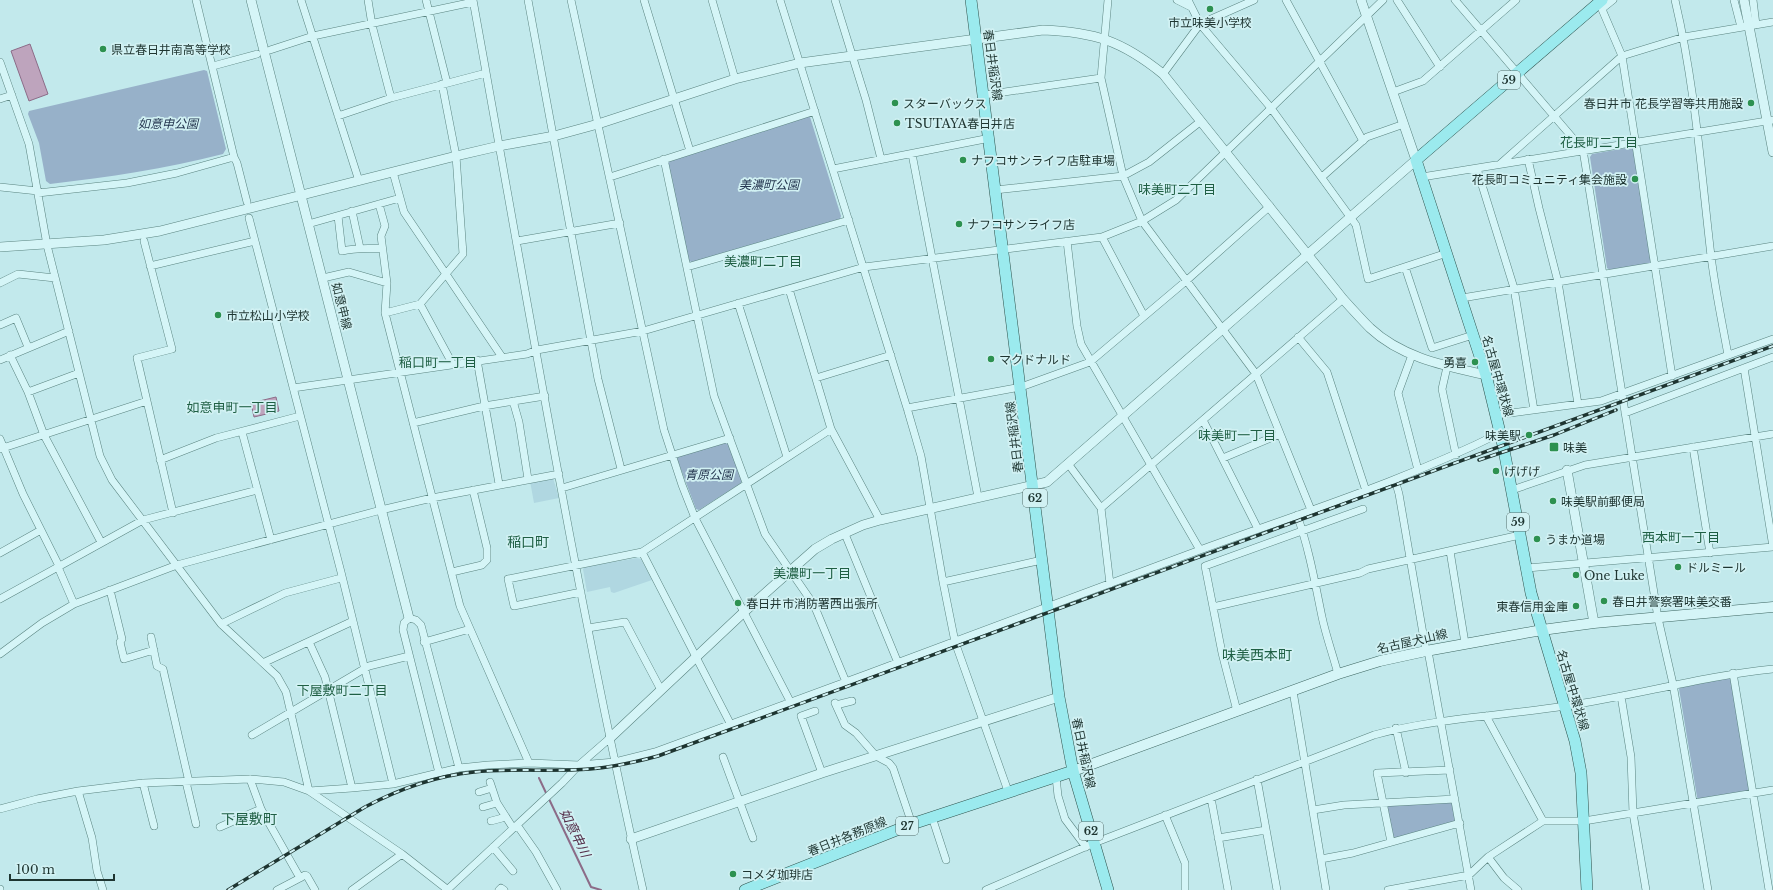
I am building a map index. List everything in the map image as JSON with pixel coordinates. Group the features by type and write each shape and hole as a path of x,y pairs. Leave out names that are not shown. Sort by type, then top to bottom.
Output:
{"main road":[{"name":"春日井稲沢線","path":"971,0 990,138 1002,248 1021,387 1059,697 1073,771 1090,845 1108,890"},
{"name":"59","path":"1416,160 1601,3"},
{"name":"名古屋中環状線","path":"1416,160 1462,298 1486,376 1512,490 1526,568 1542,630 1565,706 1581,773 1587,890"},
{"name":"名古屋犬山線","path":"1073,771 1338,674 1380,661 1465,643 1542,630 1594,623 1773,608"},
{"name":"春日井各務原線","path":"745,890 912,824 1008,791 1073,771"}],"street":[{"path":"196,0 234,157 237,163 247,202"},
{"name":"如意申線","path":"251,0 409,618"},
{"path":"301,0 359,181"},
{"path":"368,0 372,25 392,98"},
{"path":"385,313 420,304 463,254 456,156 444,83 426,0"},
{"path":"528,0 598,379 621,469"},
{"path":"571,0 664,430 671,455 695,518 791,703"},
{"path":"644,0 690,151"},
{"path":"712,0 735,79"},
{"path":"780,0 864,266 921,456 942,582 955,642 1008,791"},
{"path":"834,0 853,56 881,159"},
{"path":"1108,0 1101,78 1124,176 1142,221 1256,374 1311,510"},
{"path":"1177,0 1191,7"},
{"path":"1188,0 1200,24 1271,108 1322,176 1356,225 1368,279 1447,253"},
{"path":"1162,74 1200,24 1254,0"},
{"path":"1286,0 1319,63 1363,141"},
{"path":"0,809 37,799 78,791 143,783 250,779 284,782 309,791 402,854 448,890 579,765 610,738 744,612 815,549 863,525 880,520 1047,482 1309,255 1416,160 1361,0"},
{"path":"293,388 452,363 527,354 536,350 643,331 864,266 1102,236 1142,221 1176,200 1383,0"},
{"path":"1397,0 1440,66"},
{"path":"1454,0 1583,150 1658,618 1673,684 1708,890"},
{"path":"1393,92 1423,81 1516,0"},
{"path":"1613,0 1601,3 1622,56 1672,376"},
{"path":"1675,0 1684,37 1699,132 1712,258 1728,355"},
{"path":"1734,0 1748,26"},
{"path":"1744,0 1748,26 1770,120 1773,152"},
{"path":"1748,26 1753,0"},
{"path":"270,50 313,36 372,25 473,1 581,592 631,839 643,890"},
{"path":"1500,164 1622,56 1684,37 1773,22"},
{"path":"0,247 104,240 160,231 456,156 554,136 598,124 735,79 800,63 1043,30 1074,31 1104,38 1134,52 1162,74 1202,121 1343,299 1371,329 1412,355 1447,367 1486,376"},
{"path":"213,66 257,54"},
{"path":"0,62 29,144 47,245 100,456 112,480 144,520 221,624 265,662 277,676 286,692 309,791"},
{"path":"338,116 392,98 486,73"},
{"path":"984,95 1101,78"},
{"path":"0,99 12,94"},
{"path":"610,177 815,110"},
{"path":"1422,177 1770,120"},
{"path":"995,190 1124,176 1150,162 1202,121"},
{"path":"1322,176 1368,137 1404,124"},
{"path":"834,169 990,138"},
{"path":"912,154 978,497"},
{"path":"0,188 38,192 127,183 177,173 234,157"},
{"path":"664,159 714,396 765,534 814,605 846,682"},
{"path":"1528,159 1558,282 1578,404"},
{"path":"1476,169 1514,288 1534,410"},
{"path":"393,172 404,212 502,357"},
{"path":"308,224 400,198"},
{"path":"380,204 386,226 381,236 387,282 385,313 460,606 530,763"},
{"path":"907,408 1021,387 1090,362 1186,281 1270,206"},
{"path":"352,211 360,248"},
{"path":"338,216 342,250 382,248"},
{"path":"249,218 329,524 341,578 393,784"},
{"path":"687,267 849,220"},
{"path":"517,241 620,223"},
{"path":"1102,236 1144,316"},
{"path":"144,241 172,349 137,358 173,513"},
{"path":"150,266 255,241"},
{"path":"1067,241 1077,326 1081,344 1090,362 1200,550"},
{"path":"1462,298 1514,288 1712,258 1773,246"},
{"path":"1405,267 1432,348"},
{"path":"323,278 349,272 387,282"},
{"path":"0,283 18,274 55,278"},
{"path":"789,289 831,430 880,520"},
{"path":"1101,508 1343,299"},
{"path":"738,303 787,457"},
{"path":"420,304 452,363"},
{"path":"0,325 16,318 28,347"},
{"path":"0,360 68,331"},
{"path":"1426,360 1432,348 1473,334"},
{"path":"1298,337 1327,372 1366,490"},
{"path":"1496,415 1601,401 1773,339"},
{"path":"10,355 28,392 44,435 101,542"},
{"path":"816,378 891,355"},
{"path":"1412,355 1398,393 1418,470"},
{"path":"1625,413 1773,357"},
{"path":"477,360 499,484"},
{"path":"1447,367 1442,389 1456,455"},
{"path":"1526,568 1710,554 1773,547 1744,368"},
{"path":"28,392 79,373"},
{"path":"413,423 484,406 545,396"},
{"path":"2,449 147,401"},
{"path":"513,401 519,422 528,479"},
{"path":"160,460 216,438 300,416"},
{"path":"1203,420 1258,529"},
{"path":"581,592 514,606 508,579 642,552 831,430"},
{"path":"242,432 271,540"},
{"path":"309,791 393,784 459,768 530,763 579,765 615,762 655,752 1048,608 1200,550 1395,480 1456,455 1500,433"},
{"path":"1223,458 1280,434"},
{"path":"1512,490 1585,465 1773,434"},
{"path":"562,488 621,469 730,438"},
{"path":"0,439 2,449 22,494 41,530 74,604"},
{"path":"1693,447 1710,554"},
{"path":"1068,465 1101,508 1110,584"},
{"path":"1568,470 1594,623"},
{"path":"0,653 42,623 74,604 177,565 381,510 499,484 559,474"},
{"path":"1395,480 1399,494 1460,823 1471,890"},
{"path":"0,599 101,542 144,520 257,490"},
{"path":"452,572 482,565 487,560 487,548 473,490"},
{"path":"1237,711 1222,654 1205,566 1303,532 1363,509"},
{"path":"1297,515 1316,582 1322,618 1338,674"},
{"path":"0,553 41,530"},
{"path":"845,534 898,663"},
{"path":"1213,607 1360,573 1368,569 1520,535"},
{"path":"1450,551 1465,643"},
{"path":"642,552 731,725"},
{"path":"942,582 1042,560"},
{"path":"221,624 285,592 341,578"},
{"path":"110,590 122,639 120,642 124,659 154,650"},
{"path":"439,773 403,630 404,623 409,618 416,620 420,625 459,768"},
{"path":"265,662 353,621"},
{"path":"588,628 625,622 661,690"},
{"path":"424,642 470,629"},
{"path":"151,637 157,666 163,670 171,697 196,824"},
{"path":"309,642 325,677 352,788"},
{"path":"252,735 364,669 409,656"},
{"path":"986,890 1090,845 1374,734 1396,728 1565,706 1733,673 1773,669"},
{"path":"1733,673 1769,890"},
{"path":"1293,691 1326,890"},
{"path":"1621,696 1631,757 1633,813 1646,890"},
{"path":"631,839 822,773 1059,697"},
{"path":"852,700 836,704 845,725 856,734 876,756 889,763 893,768 912,824"},
{"path":"815,711 801,716 822,773"},
{"path":"1486,716 1543,821"},
{"path":"1396,728 1406,773"},
{"path":"723,757 754,838"},
{"path":"1391,842 1377,773 1450,770"},
{"path":"1056,777 1058,796 1065,819 1090,845"},
{"path":"250,779 261,808 300,878"},
{"path":"1257,779 1277,890"},
{"path":"143,783 154,826"},
{"path":"479,792 491,785 497,803 506,817 536,852 557,890"},
{"path":"1388,890 1422,887 1468,875 1488,857 1543,821 1584,821 1773,790"},
{"path":"78,791 103,890"},
{"path":"1211,798 1228,890"},
{"path":"1313,810 1344,805 1455,799"},
{"path":"483,807 497,803"},
{"path":"220,827 261,808"},
{"path":"1165,815 1185,863 1185,890"},
{"path":"491,821 506,817"},
{"path":"932,817 946,860"},
{"path":"1321,859 1354,853 1460,823"},
{"path":"1218,838 1266,830"},
{"path":"493,847 513,871"},
{"path":"352,890 402,854"},
{"path":"1488,857 1504,878 1518,890"},
{"path":"277,890 305,875 315,890"},
{"path":"499,890 501,888 504,890"}],"shaded area":[{"path":"30,44 48,94 29,101 11,51"},
{"path":"276,397 279,411 254,417 251,403"},
{"path":"553,478 559,498 534,503 530,481"},
{"path":"637,558 641,559 652,580 614,593 611,592 610,587 587,592 583,569 584,567"}],"green space":[{"name":"如意申公園","path":"204,70 207,71 226,149 223,154 180,164 115,175 50,184 46,181 39,143 28,114 29,111"},
{"name":"美濃町公園","path":"808,116 810,117 841,216 840,219 692,262 689,261 668,163 670,161"},
{"path":"1632,147 1635,149 1651,261 1649,264 1610,270 1607,268 1590,157 1592,154"},
{"name":"青原公園","path":"725,443 728,444 742,480 741,483 699,510 696,509 677,459 678,456"},
{"path":"1731,678 1749,789 1748,791 1698,799 1679,689 1681,686"},
{"path":"1453,803 1456,820 1454,824 1395,839 1392,837 1386,808 1388,806"}],"waterway":[{"name":"如意申川","path":"539,778 547,795"},
{"name":"如意申川","path":"549,799 591,887 601,890"}],"railway":[{"path":"228,890 365,807 391,794 418,784 474,772 503,770 590,769 624,764 658,756 1773,346"},
{"path":"1479,460 1554,435 1616,410"}],"place":[{"name":"市立味美小学校","path":"1210,9"},
{"name":"県立春日井南高等学校","path":"103,49"},
{"name":"スターバックス","path":"895,103"},
{"name":"春日井市 花長学習等共用施設","path":"1751,103"},
{"name":"TSUTAYA春日井店","path":"897,123"},
{"name":"ナフコサンライフ店駐車場","path":"963,160"},
{"name":"花長町コミュニティ集会施設","path":"1635,179"},
{"name":"ナフコサンライフ店","path":"959,224"},
{"name":"市立松山小学校","path":"218,315"},
{"name":"マクドナルド","path":"991,359"},
{"name":"勇喜","path":"1475,362"},
{"name":"味美駅","path":"1529,435"},
{"name":"味美","path":"1554,447"},
{"name":"げげげ","path":"1496,471"},
{"name":"味美駅前郵便局","path":"1553,501"},
{"name":"うまか道場","path":"1537,539"},
{"name":"ドルミール","path":"1678,567"},
{"name":"One Luke","path":"1576,575"},
{"name":"春日井警察署味美交番","path":"1604,601"},
{"name":"春日井市消防署西出張所","path":"738,603"},
{"name":"東春信用金庫","path":"1576,606"},
{"name":"コメダ珈琲店","path":"733,874"}],"district":[{"name":"花長町二丁目","path":"1599,142"},
{"name":"味美町二丁目","path":"1177,189"},
{"name":"美濃町二丁目","path":"763,261"},
{"name":"稲口町一丁目","path":"438,362"},
{"name":"如意申町一丁目","path":"232,407"},
{"name":"味美町一丁目","path":"1237,435"},
{"name":"西本町一丁目","path":"1681,537"},
{"name":"稲口町","path":"528,542"},
{"name":"美濃町一丁目","path":"812,573"},
{"name":"味美西本町","path":"1257,655"},
{"name":"下屋敷町二丁目","path":"342,690"},
{"name":"下屋敷町","path":"249,819"}]}
